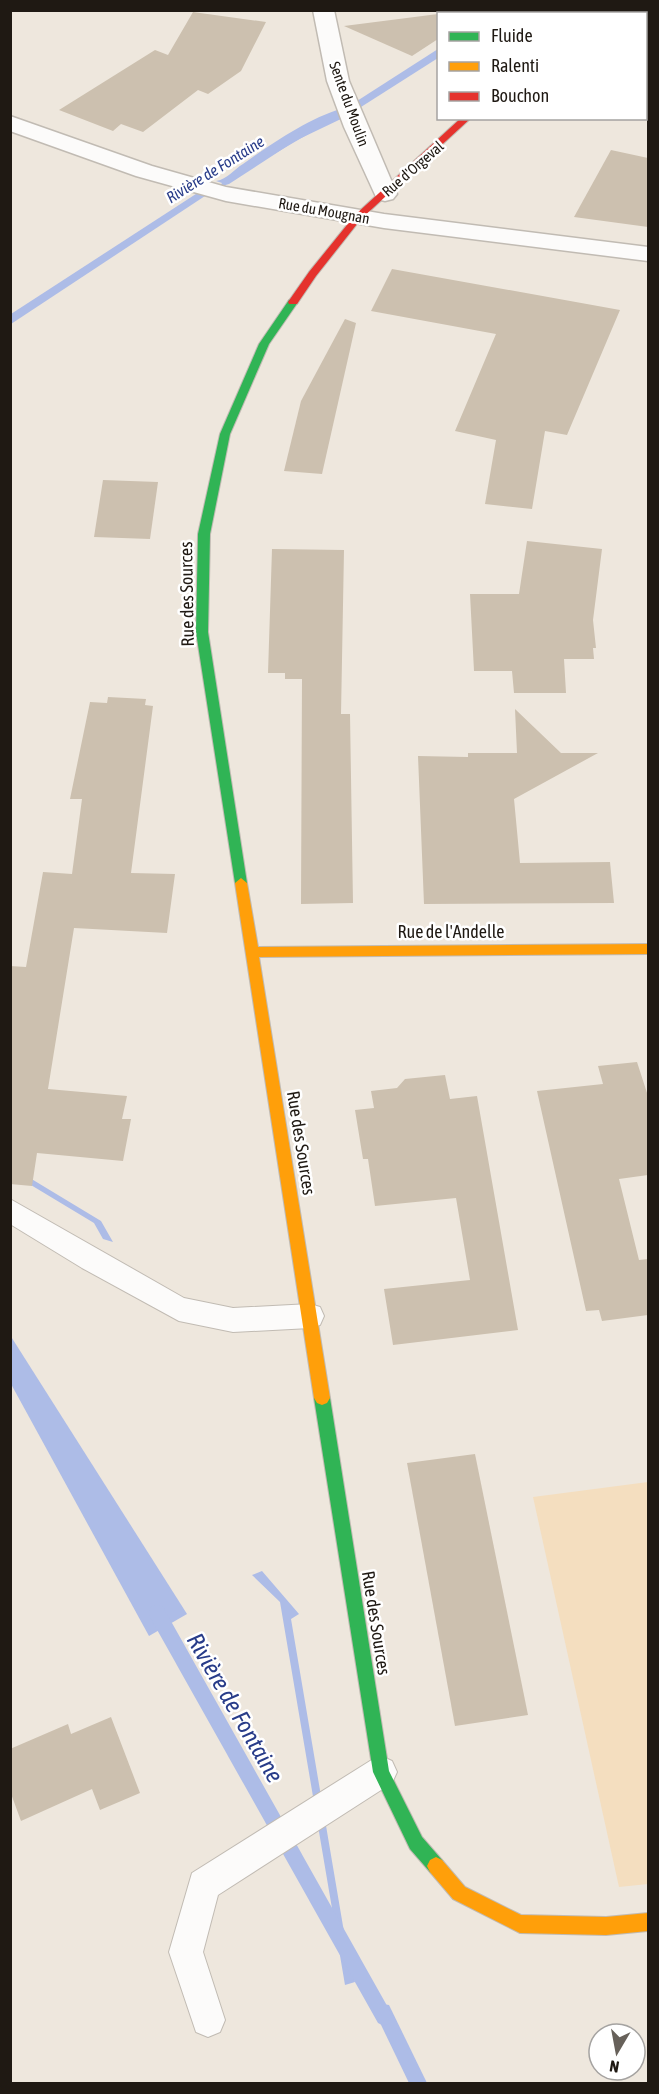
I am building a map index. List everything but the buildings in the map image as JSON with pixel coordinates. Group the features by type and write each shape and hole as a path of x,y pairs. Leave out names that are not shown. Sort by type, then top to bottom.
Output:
{"street":[{"name":"Sente du Moulin","path":"323,10 325,32 342,90 385,194"},
{"name":"Rue d'Orgeval","path":"358,218 465,120"},
{"name":"Rue du Mougnan","path":"10,123 182,182 226,194 358,218 648,254"},
{"name":"Rue des Sources","path":"358,218 312,274 264,344 225,434 204,534 202,632 381,1772 416,1843 459,1893 520,1924 606,1926 648,1922"},
{"name":"Rue de l'Andelle","path":"253,952 648,949"}],"lane":[{"path":"10,1210 179,1309 233,1320 310,1316"},
{"path":"208,2020 186,1952 204,1885 381,1772"}],"shaded area":[{"path":"648,1482 648,1884 619,1887 533,1497"}],"water":[{"path":"437,50 437,59 361,107 357,101"},
{"path":"341,109 343,118 295,141 229,184 219,187 222,183 216,181 227,176 278,140 303,125"},
{"path":"199,192 208,194 11,324 11,314"},
{"path":"10,1166 101,1221 113,1242 103,1239 94,1223 11,1173"},
{"path":"10,1335 187,1614 149,1636 11,1384"},
{"path":"262,1571 299,1614 291,1619 343,1926 355,1982 345,1985 280,1602 252,1575"},
{"path":"370,2002 389,2005 427,2083 409,2083"}],"waterway":[{"name":"Rivière de Fontaine","path":"271,152 343,110"},
{"name":"Rivière de Fontaine","path":"157,1613 384,2017"}],"traffic: fast":[{"path":"241,883 202,632 204,534 225,434 264,344 293,302"},
{"path":"322,1398 381,1772 416,1843 436,1866"}],"traffic: slow":[{"path":"241,883 322,1398"},
{"path":"253,952 648,949"},
{"path":"436,1866 459,1893 520,1924 606,1926 648,1922"}],"traffic: jam":[{"path":"293,302 312,274 358,217 465,120"}]}
